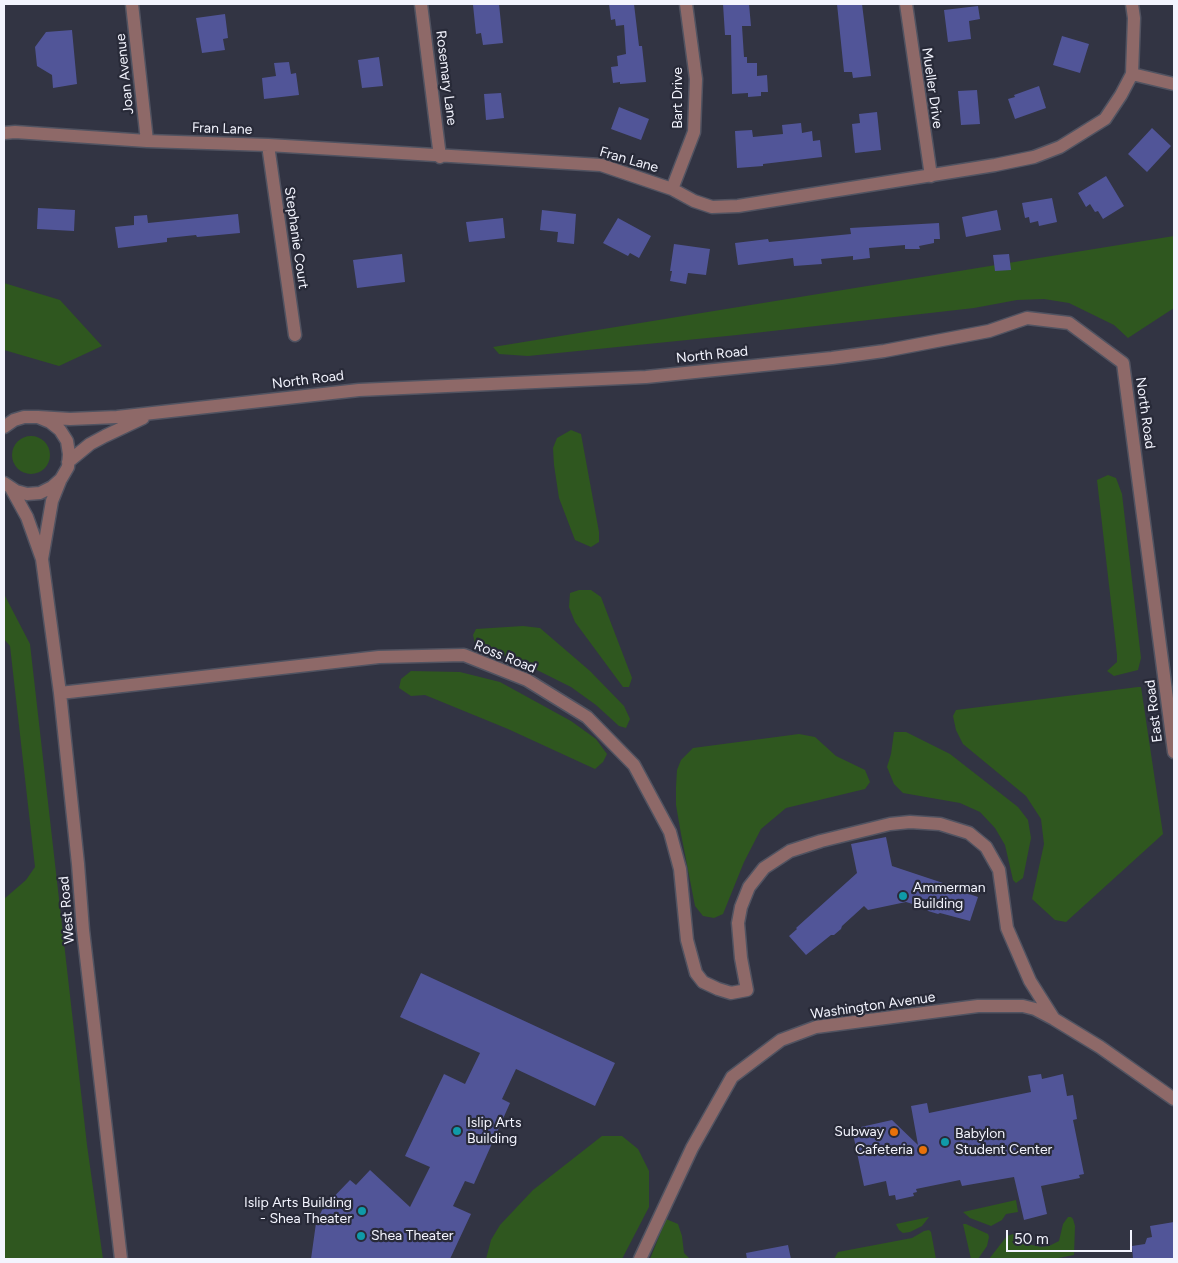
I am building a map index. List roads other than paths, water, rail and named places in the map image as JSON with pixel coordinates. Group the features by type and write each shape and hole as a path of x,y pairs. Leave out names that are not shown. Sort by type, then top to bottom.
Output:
{"street":[{"name":"Joan Avenue","path":"132,4 147,141"},
{"name":"Rosemary Lane","path":"421,4 440,156"},
{"name":"Bart Drive","path":"672,189 694,132 696,79 686,4"},
{"name":"Mueller Drive","path":"906,4 930,176"},
{"name":"Fran Lane","path":"4,133 268,145 601,165 672,189 694,201 712,207 738,206 995,166 1034,157 1060,147 1105,119 1132,74 1134,18 1132,4"},
{"path":"1132,74 1174,84"},
{"name":"Stephanie Court","path":"268,145 295,335"},
{"name":"North Road","path":"10,421 24,417 91,419 154,414 359,390 646,377 884,351 989,331 1026,318 1069,323 1123,363 1154,600 1169,666"},
{"name":"North Road","path":"68,462 90,444 154,414"},
{"path":"38,417 50,422 60,430 67,441 68,462"},
{"path":"4,427 10,421"},
{"name":"West Road","path":"42,559 52,501 68,462"},
{"path":"7,485 27,494 40,493 52,488 61,478"},
{"name":"West Road","path":"7,485 27,517 42,559 60,693 78,864 82,930 121,1259"},
{"name":"Ross Road","path":"60,693 379,657 464,656 527,680 587,717 634,765 670,832 680,869 687,940 696,973 703,982 718,989 731,993 747,990"},
{"name":"East Road","path":"1169,666 1174,752"},
{"name":"Washington Avenue","path":"747,990 741,958 738,923 741,907 749,887 764,868 790,851 847,834 890,824 910,822 940,824 969,833 986,847 999,870 1007,928 1030,981 1054,1018"},
{"name":"Washington Avenue","path":"640,1259 692,1148 732,1077 781,1040 816,1027 978,1006 1022,1006 1035,1009 1054,1018 1100,1047 1174,1099"}],"place":[{"name":"Ammerman Building","path":"903,896"},
{"name":"Islip Arts Building","path":"457,1131"},
{"name":"Subway","path":"894,1132"},
{"name":"Babylon Student Center","path":"945,1142"},
{"name":"Cafeteria","path":"923,1150"},
{"name":"Islip Arts Building - Shea Theater","path":"362,1211"},
{"name":"Shea Theater","path":"361,1236"}]}
